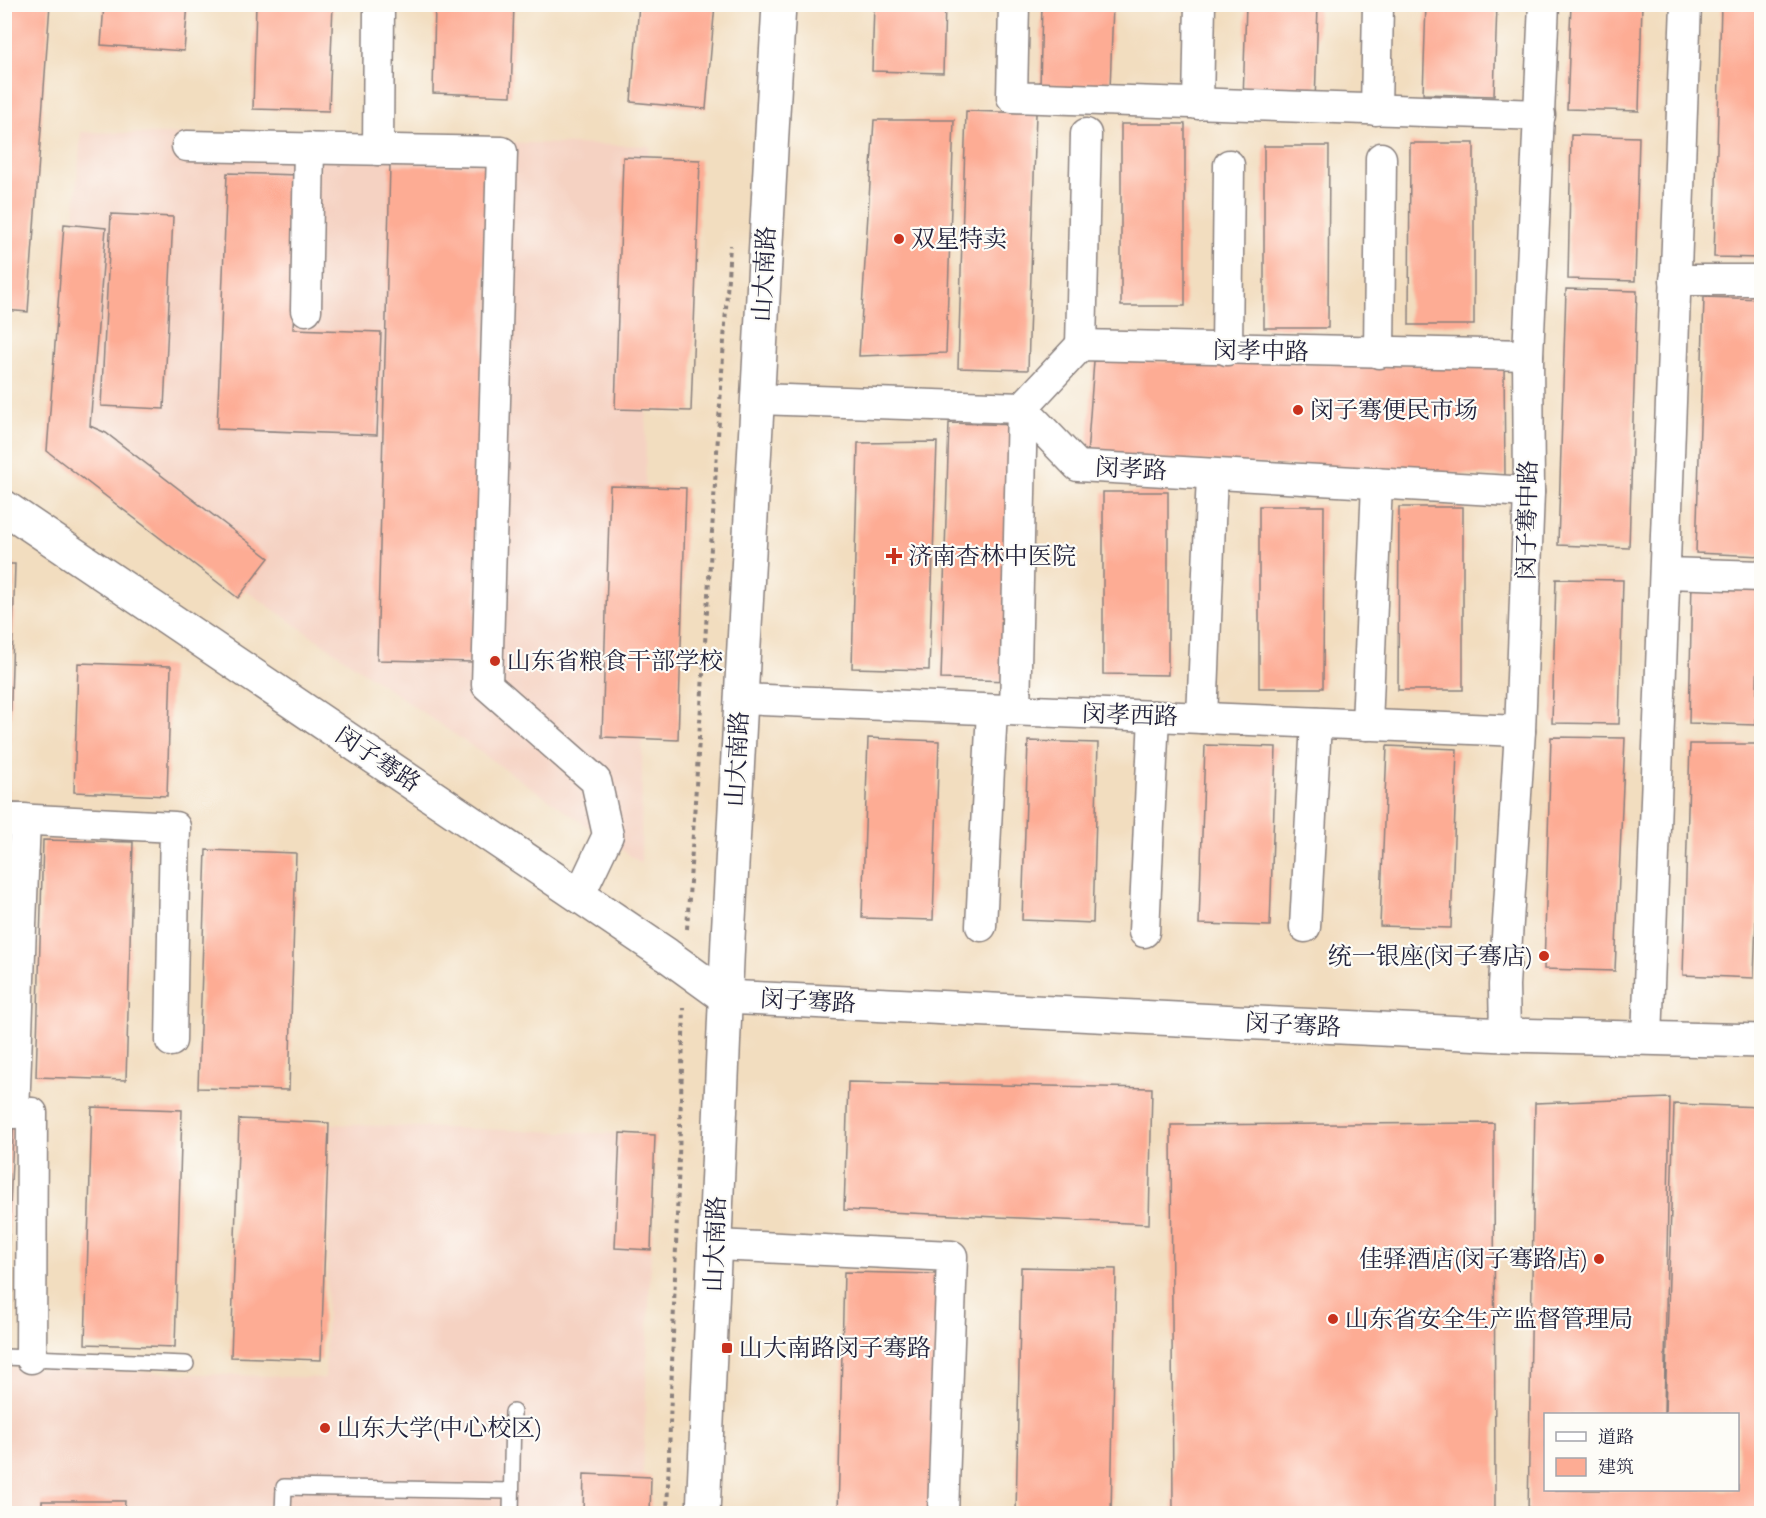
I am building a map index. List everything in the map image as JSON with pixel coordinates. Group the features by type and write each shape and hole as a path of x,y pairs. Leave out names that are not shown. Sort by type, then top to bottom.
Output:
{"street":[{"path":"378,150 379,4"},
{"name":"山大南路","path":"703,1514 725,997 779,4"},
{"path":"1014,4 1012,98 1540,116"},
{"path":"1198,104 1200,4"},
{"path":"1376,110 1378,4"},
{"name":"闵子骞中路","path":"1505,1035 1504,985 1520,731 1529,492 1528,355 1544,4"},
{"path":"1647,1039 1686,4"},
{"path":"981,926 1003,710 1022,408 1080,345 1086,134"},
{"path":"188,146 502,152 488,685 596,781 608,835 579,896"},
{"path":"306,310 309,148"},
{"path":"1379,353 1381,158"},
{"path":"1227,350 1229,165"},
{"path":"1675,280 1761,280"},
{"name":"闵孝中路","path":"1080,345 1528,355"},
{"path":"757,399 1022,408"},
{"name":"闵孝路","path":"1022,408 1078,466 1529,492"},
{"path":"1202,718 1212,474"},
{"path":"1367,724 1377,483"},
{"name":"闵子骞路","path":"4,507 725,997 1505,1035 1761,1041"},
{"path":"1665,573 1761,576"},
{"name":"闵孝西路","path":"740,699 1520,731"},
{"path":"1144,932 1154,716"},
{"path":"1305,927 1316,723"},
{"path":"9,819 175,827 171,1041"},
{"path":"9,819 25,819 9,1113 32,1113 18,1358"},
{"path":"715,1245 952,1256 943,1514"}],"lane":[{"path":"18,1358 186,1364"},
{"path":"511,1514 513,1412"},
{"path":"283,1514 284,1486 511,1491"}],"path":[{"path":"667,1514 685,968 730,242"}],"shaded area":[{"name":"山东省粮食干部学校","path":"81,132 649,146 641,863 55,459"},
{"name":"山东大学(中心校区)","path":"331,1124 655,1135 643,1476 651,1477 650,1513 5,1514 5,1367 325,1378"}],"building":[{"path":"4,4 50,4 28,312 4,310"},
{"path":"104,4 188,4 184,51 101,45"},
{"path":"256,4 333,4 329,111 253,109"},
{"path":"435,4 514,4 511,96 433,93"},
{"path":"639,4 715,4 706,109 631,102"},
{"path":"874,4 945,4 943,73 872,71"},
{"path":"1042,4 1113,4 1110,90 1040,87"},
{"path":"1246,4 1318,4 1315,104 1243,101"},
{"path":"1426,4 1497,4 1494,96 1423,94"},
{"path":"1571,4 1642,4 1639,111 1567,109"},
{"path":"1721,5 1762,5 1762,258 1714,257"},
{"path":"966,111 1036,113 1028,370 958,368"},
{"path":"874,120 954,120 946,353 859,356"},
{"path":"1121,124 1185,124 1185,306 1121,306"},
{"path":"1571,135 1639,137 1635,281 1568,279"},
{"path":"1410,143 1474,143 1474,325 1409,325"},
{"path":"1264,146 1329,146 1328,328 1264,328"},
{"path":"623,157 700,160 691,411 615,409"},
{"path":"390,165 487,167 474,662 377,660"},
{"path":"227,173 299,175 293,329 381,332 377,435 217,429"},
{"path":"111,214 173,217 164,409 101,406"},
{"path":"64,224 106,228 90,426 106,433 269,558 238,598 47,451"},
{"path":"1566,289 1637,291 1629,548 1558,545"},
{"path":"1704,297 1762,299 1762,556 1696,553"},
{"name":"闵子骞便民市场","path":"1094,361 1504,365 1505,476 1087,456"},
{"path":"949,423 1020,425 1012,681 941,679"},
{"name":"济南杏林中医院","path":"937,442 929,670 852,668 858,443"},
{"path":"610,486 686,488 678,740 602,737"},
{"path":"1103,492 1168,492 1168,675 1103,674"},
{"path":"1259,506 1324,506 1323,688 1259,688"},
{"path":"1399,507 1463,507 1463,690 1398,690"},
{"path":"4,564 15,564 8,801 4,801"},
{"path":"1556,579 1623,580 1619,724 1552,723"},
{"path":"1692,579 1760,581 1756,725 1689,723"},
{"path":"78,663 171,666 167,796 74,792"},
{"path":"1551,737 1625,738 1615,971 1544,969"},
{"path":"868,738 939,741 933,920 862,918"},
{"path":"1028,741 1098,743 1093,923 1022,920"},
{"path":"1690,744 1762,744 1754,978 1683,975"},
{"path":"1205,745 1276,747 1270,926 1199,924"},
{"path":"1387,746 1457,749 1451,928 1380,926"},
{"path":"43,840 133,842 126,1080 36,1077"},
{"path":"206,850 296,853 289,1090 198,1088"},
{"path":"848,1082 1152,1088 1149,1224 844,1210"},
{"path":"1670,1098 1664,1413 1544,1413 1544,1491 1739,1491 1739,1413 1665,1413 1674,1104 1762,1107 1762,1514 1528,1514 1535,1103"},
{"path":"92,1107 182,1110 175,1347 85,1344"},
{"path":"4,1112 14,1113 6,1302 4,1302"},
{"path":"239,1119 329,1123 321,1360 231,1357"},
{"name":"山东省安全生产监督管理局","path":"1494,1123 1495,1514 1173,1514 1171,1125"},
{"path":"620,1133 655,1135 651,1250 615,1248"},
{"path":"1021,1267 1116,1269 1111,1514 1016,1514"},
{"path":"844,1272 938,1274 933,1514 838,1514"},
{"path":"584,1474 651,1477 650,1514 583,1514"},
{"path":"42,1501 125,1501 124,1514 42,1514"}],"place":[{"name":"双星特卖","path":"899,239"},
{"name":"闵子骞便民市场","path":"1298,410"},
{"name":"济南杏林中医院","path":"894,556"},
{"name":"山东省粮食干部学校","path":"495,661"},
{"name":"统一银座(闵子骞店)","path":"1544,956"},
{"name":"佳驿酒店(闵子骞路店)","path":"1599,1259"},
{"name":"山东省安全生产监督管理局","path":"1333,1319"},
{"name":"山大南路闵子骞路","path":"727,1348"},
{"name":"山东大学(中心校区)","path":"325,1428"}]}
